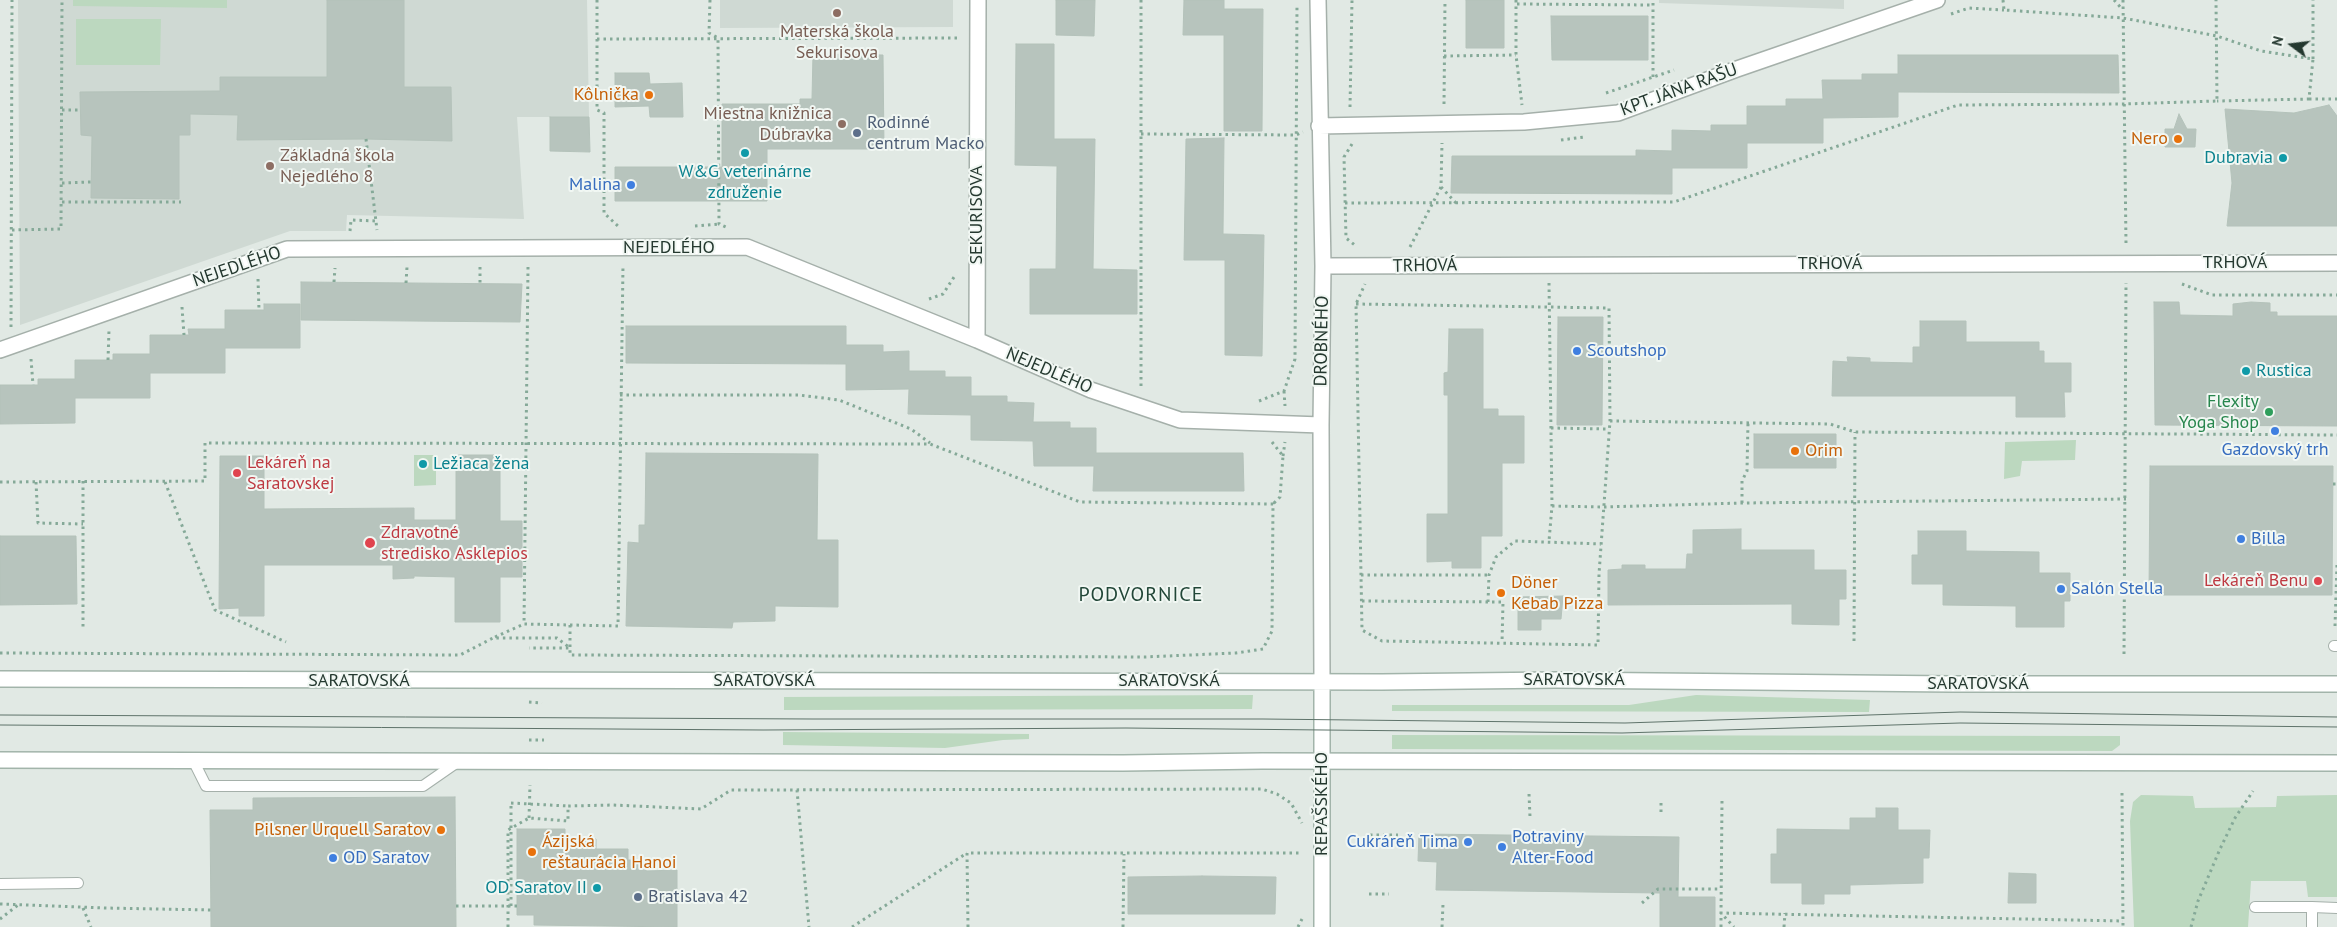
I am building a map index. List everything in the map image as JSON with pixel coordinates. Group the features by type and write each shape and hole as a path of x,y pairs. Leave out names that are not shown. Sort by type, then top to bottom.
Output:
{"main road":[{"name":"SEKURISOVA","path":"976,340 978,0"},
{"name":"DROBNÉHO","path":"1318,0 1323,266 1321,425 1322,682"},
{"name":"KPT. JÁNA RAŠU","path":"1320,126 1524,122 1618,113 1937,0"},
{"name":"NEJEDLÉHO","path":"5,348 287,249 747,247 976,340 1091,390 1180,420 1321,425"},
{"name":"TRHOVÁ","path":"1323,266 2126,262 2337,263"},
{"name":"SARATOVSKÁ","path":"0,679 1322,682 1678,680 1952,684 2337,684"},
{"name":"REPAŠSKÉHO","path":"1322,682 1322,927"},
{"path":"0,760 1123,763 2337,763"}],"lane":[{"path":"193,760 206,786 423,786 460,760"},
{"path":"0,884 78,883"},
{"path":"2255,907 2337,908"},
{"path":"2312,908 2312,927"}],"path":[{"path":"5,348 12,230 12,0"},
{"path":"12,230 61,229 62,0"},
{"path":"0,652 460,655 524,624 618,626 623,231 604,213 604,113 597,110 597,0"},
{"path":"710,0 709,33 718,38"},
{"path":"1141,0 1141,391"},
{"path":"1252,402 1262,401 1284,391 1295,358 1297,0"},
{"path":"1351,145 1348,125 1351,95 1352,0"},
{"path":"1401,248 1410,248 1441,187 1445,0"},
{"path":"1653,0 1653,77 1656,99"},
{"path":"2003,0 2004,10 2123,18 2217,36 2261,51 2313,59"},
{"path":"2114,0 2123,10"},
{"path":"2123,0 2126,262 2124,654"},
{"path":"2216,0 2218,101"},
{"path":"2309,99 2313,59 2313,0"},
{"path":"1524,122 1516,56 1516,2 1653,5"},
{"path":"718,38 719,224 735,230"},
{"path":"597,39 961,38"},
{"path":"1444,56 1516,56"},
{"path":"1345,203 1674,202 1958,105 2124,104 2337,99"},
{"path":"62,110 80,110"},
{"path":"1141,134 1296,135 1320,126"},
{"path":"366,139 377,216 378,249"},
{"path":"62,183 91,182"},
{"path":"1441,187 1457,204"},
{"path":"62,202 181,202"},
{"path":"326,265 343,265"},
{"path":"334,282 335,265"},
{"path":"613,266 633,265"},
{"path":"1548,265 1552,506 1549,542"},
{"path":"406,283 405,266 416,266"},
{"path":"470,266 489,266"},
{"path":"480,266 480,284"},
{"path":"524,624 526,266 536,266"},
{"path":"925,301 943,294 956,276 958,268"},
{"path":"249,279 266,274"},
{"path":"258,276 259,310"},
{"path":"2178,282 2212,295 2337,295"},
{"path":"173,306 182,303 184,335"},
{"path":"1356,304 1550,307 1609,308 1610,421 1598,645 1382,640 1362,630 1356,304"},
{"path":"100,330 109,327 108,360"},
{"path":"23,357 31,354 33,386"},
{"path":"620,395 799,395 839,400 911,429 930,444 1080,502 1273,504"},
{"path":"1610,421 1830,424 1855,432 2337,435"},
{"path":"1742,503 1742,481 1748,471 1748,422"},
{"path":"1551,428 1609,429"},
{"path":"1854,641 1855,432"},
{"path":"570,625 570,655 1134,657 1236,653 1263,649 1272,631 1273,504 1280,497 1283,456 1272,442 1264,440"},
{"path":"0,482 205,481 206,443 930,444"},
{"path":"36,482 38,523 82,524"},
{"path":"83,482 83,630"},
{"path":"165,482 215,610 286,642"},
{"path":"1552,506 1604,507 1742,503 2126,499"},
{"path":"1488,602 1489,575 1496,556 1515,541 1602,544"},
{"path":"2335,626 2337,564"},
{"path":"1361,575 1489,575"},
{"path":"1362,601 1503,602 1502,643"},
{"path":"493,638 557,638 570,648"},
{"path":"529,648 570,648"},
{"path":"529,702 542,703"},
{"path":"529,740 544,740"},
{"path":"529,818 530,785"},
{"path":"511,906 511,803 700,809 731,790 1262,789 1277,794 1291,803 1301,821 1302,829"},
{"path":"797,790 809,927"},
{"path":"2191,927 2198,901 2220,849 2235,818 2254,792"},
{"path":"2122,793 2123,927"},
{"path":"1529,794 1530,817"},
{"path":"1721,927 1722,801"},
{"path":"1661,803 1661,816"},
{"path":"508,927 508,830 529,818 568,821 568,806"},
{"path":"1370,835 1398,835"},
{"path":"1304,845 1304,862"},
{"path":"852,927 967,853 1304,853"},
{"path":"967,853 968,927"},
{"path":"1123,927 1124,854"},
{"path":"1642,903 1658,889 1721,889"},
{"path":"1369,894 1389,894"},
{"path":"0,904 83,908 211,910"},
{"path":"0,919 18,904"},
{"path":"1442,904 1442,927"},
{"path":"456,906 517,906"},
{"path":"83,908 91,927"},
{"path":"1721,914 1785,913 2123,921"},
{"path":"1784,927 1785,913"},
{"path":"1721,914 1734,927"},
{"path":"1298,927 1303,918"}],"shaded area":[{"name":"Základná škola Nejedlého 8","path":"18,0 587,0 589,117 517,117 524,219 347,215 346,231 290,231 20,325"},
{"name":"Materská škola Sekurisova","path":"720,0 953,0 953,27 720,28"},
{"path":"1659,0 1844,0 1844,9 1659,3"}],"green space":[{"path":"73,0 227,0 227,8 73,6"},
{"path":"76,19 161,19 160,65 76,65"},
{"path":"2076,440 2075,460 2022,461 2020,476 2004,479 2005,442"},
{"path":"414,455 436,455 436,485 414,486"},
{"path":"1253,695 1252,709 784,710 784,697"},
{"path":"1696,695 1870,700 1869,712 1392,711 1392,705 1629,705"},
{"path":"783,732 1029,734 1029,739 1003,740 945,748 783,745"},
{"path":"1392,735 2120,736 2120,745 2112,751 1392,749"},
{"path":"2141,795 2193,796 2195,808 2276,807 2277,796 2337,795 2337,897 2308,897 2306,881 2251,881 2248,927 2134,927 2130,821 2133,802"}],"building":[{"path":"327,0 404,0 404,87 451,87 452,141 366,139 237,140 238,115 190,114 190,135 179,135 179,199 91,198 92,136 81,135 80,92 220,91 220,77 327,77"},
{"path":"1056,0 1095,0 1094,36 1056,35"},
{"path":"1184,0 1224,0 1224,9 1263,9 1262,131 1224,131 1224,35 1183,35"},
{"path":"1466,0 1504,0 1504,48 1466,48"},
{"path":"1551,16 1648,16 1648,60 1552,60"},
{"path":"1016,44 1054,44 1054,139 1095,139 1093,269 1137,270 1137,314 1030,314 1030,269 1056,269 1057,166 1015,165"},
{"path":"813,54 883,55 884,149 767,149 767,201 615,201 615,167 722,167 722,104 800,104 800,99 812,99"},
{"path":"1898,55 2118,55 2119,93 1898,92 1898,117 1823,118 1823,143 1747,143 1747,168 1672,168 1672,194 1451,193 1452,156 1636,156 1636,150 1672,151 1672,130 1711,131 1711,125 1747,125 1747,106 1786,106 1786,99 1823,99 1822,80 1862,80 1862,74 1898,74"},
{"name":"Kôlnička","path":"615,73 649,73 650,84 682,83 683,117 650,117 649,106 615,107"},
{"name":"Dubravia","path":"2329,105 2337,116 2337,226 2227,226 2232,183 2225,109 2294,113"},
{"path":"2179,114 2187,129 2196,129 2195,147 2165,147 2165,129 2174,129"},
{"path":"550,117 589,117 590,152 550,151"},
{"path":"1224,138 1223,234 1264,235 1262,356 1225,355 1225,260 1184,260 1186,139"},
{"path":"301,282 522,284 520,322 301,320"},
{"name":"Rustica","path":"2154,302 2179,302 2180,315 2233,316 2233,304 2251,302 2270,303 2270,312 2277,312 2277,316 2337,316 2337,426 2155,425"},
{"path":"264,304 300,304 300,348 225,348 225,373 150,373 150,398 75,398 75,423 0,424 0,385 38,385 38,379 75,379 75,360 113,360 113,354 150,354 150,335 189,335 188,329 225,329 225,310 264,310"},
{"path":"1558,317 1603,317 1602,425 1557,425"},
{"path":"1920,321 1966,321 1966,342 2039,342 2039,351 2044,351 2044,363 2071,363 2071,392 2064,392 2065,417 2016,417 2016,396 1832,396 1833,361 1848,362 1847,357 1870,358 1870,362 1913,363 1913,347 1920,347"},
{"path":"626,326 846,326 846,345 883,345 883,352 909,351 909,371 945,371 945,377 971,377 971,396 1007,396 1007,402 1034,403 1033,422 1070,422 1070,428 1096,428 1096,453 1243,453 1244,491 1093,491 1094,466 1034,466 1033,441 971,440 971,415 908,414 909,389 846,390 846,364 626,363"},
{"path":"1449,329 1483,329 1483,409 1498,409 1498,416 1524,416 1524,463 1502,463 1502,536 1481,536 1481,568 1452,568 1452,561 1427,562 1427,514 1448,514 1448,395 1444,395 1444,373 1448,372"},
{"name":"Orim","path":"1754,434 1836,434 1836,468 1754,468"},
{"path":"646,453 818,454 817,540 838,540 838,607 775,606 775,621 733,622 732,628 626,626 628,542 639,543 639,525 645,525"},
{"name":"Zdravotné stredisko Asklepios","path":"456,455 500,455 500,521 522,521 522,577 500,577 500,622 455,622 455,577 414,576 414,578 393,579 393,565 264,565 264,616 239,616 239,608 219,609 220,456 267,456 264,470 264,509 414,508 414,520 456,520"},
{"name":"Billa","path":"2150,466 2333,466 2332,595 2149,595"},
{"path":"1741,529 1741,550 1814,550 1814,570 1846,570 1846,599 1839,599 1839,625 1792,624 1792,604 1608,605 1608,570 1622,569 1622,565 1645,565 1645,569 1686,569 1687,554 1693,554 1693,530"},
{"path":"1918,531 1966,531 1966,551 2039,552 2039,573 2070,573 2070,601 2064,601 2064,627 2016,627 2016,606 1943,605 1943,584 1912,584 1912,555 1918,555"},
{"path":"0,536 76,536 77,604 0,605"},
{"path":"1563,596 1561,619 1541,619 1541,630 1518,630 1518,597"},
{"name":"OD Saratov","path":"455,797 456,927 211,927 210,810 253,810 253,798"},
{"path":"1876,808 1898,808 1898,830 1930,830 1929,858 1923,858 1923,883 1850,885 1850,894 1824,894 1824,904 1802,904 1802,883 1771,883 1771,854 1777,854 1777,829 1850,830 1850,818 1876,818"},
{"name":"OD Saratov II","path":"517,829 565,829 565,839 596,839 596,849 628,849 628,860 646,860 646,871 677,870 677,927 534,925 534,915 517,915"},
{"path":"1419,834 1679,837 1678,897 1715,897 1715,927 1660,927 1660,893 1436,890 1437,862 1418,861"},
{"path":"2009,873 2036,874 2036,903 2008,903"},
{"path":"1128,877 1276,877 1275,914 1128,914"}],"tram line":[{"path":"0,715 1263,719 1625,723 1960,712 2337,717"},
{"path":"0,725 763,730 1126,728 1622,733 1960,723 2337,727"}],"place":[{"name":"Materská škola Sekurisova","path":"837,13"},
{"name":"Kôlnička","path":"649,95"},
{"name":"Miestna knižnica Dúbravka","path":"842,124"},
{"name":"Rodinné centrum Macko","path":"857,133"},
{"name":"Nero","path":"2178,139"},
{"name":"W&G veterinárne združenie","path":"745,153"},
{"name":"Dubravia","path":"2283,158"},
{"name":"Základná škola Nejedlého 8","path":"270,166"},
{"name":"Malina","path":"631,185"},
{"name":"Scoutshop","path":"1577,351"},
{"name":"Rustica","path":"2246,371"},
{"name":"Flexity Yoga Shop","path":"2269,412"},
{"name":"Gazdovský trh","path":"2275,431"},
{"name":"Orim","path":"1795,451"},
{"name":"Ležiaca žena","path":"423,464"},
{"name":"Lekáreň na Saratovskej","path":"237,473"},
{"name":"Billa","path":"2241,539"},
{"name":"Zdravotné stredisko Asklepios","path":"370,543"},
{"name":"Lekáreň Benu","path":"2318,581"},
{"name":"Salón Stella","path":"2061,589"},
{"name":"Döner Kebab Pizza","path":"1501,593"},
{"name":"Pilsner Urquell Saratov","path":"441,830"},
{"name":"Cukráreň Tima","path":"1468,842"},
{"name":"Potraviny Alter-Food","path":"1502,847"},
{"name":"Ázijská reštaurácia Hanoi","path":"532,852"},
{"name":"OD Saratov","path":"333,858"},
{"name":"OD Saratov II","path":"597,888"},
{"name":"Bratislava 42","path":"638,897"}],"district":[{"name":"PODVORNICE","path":"1141,595"}]}
